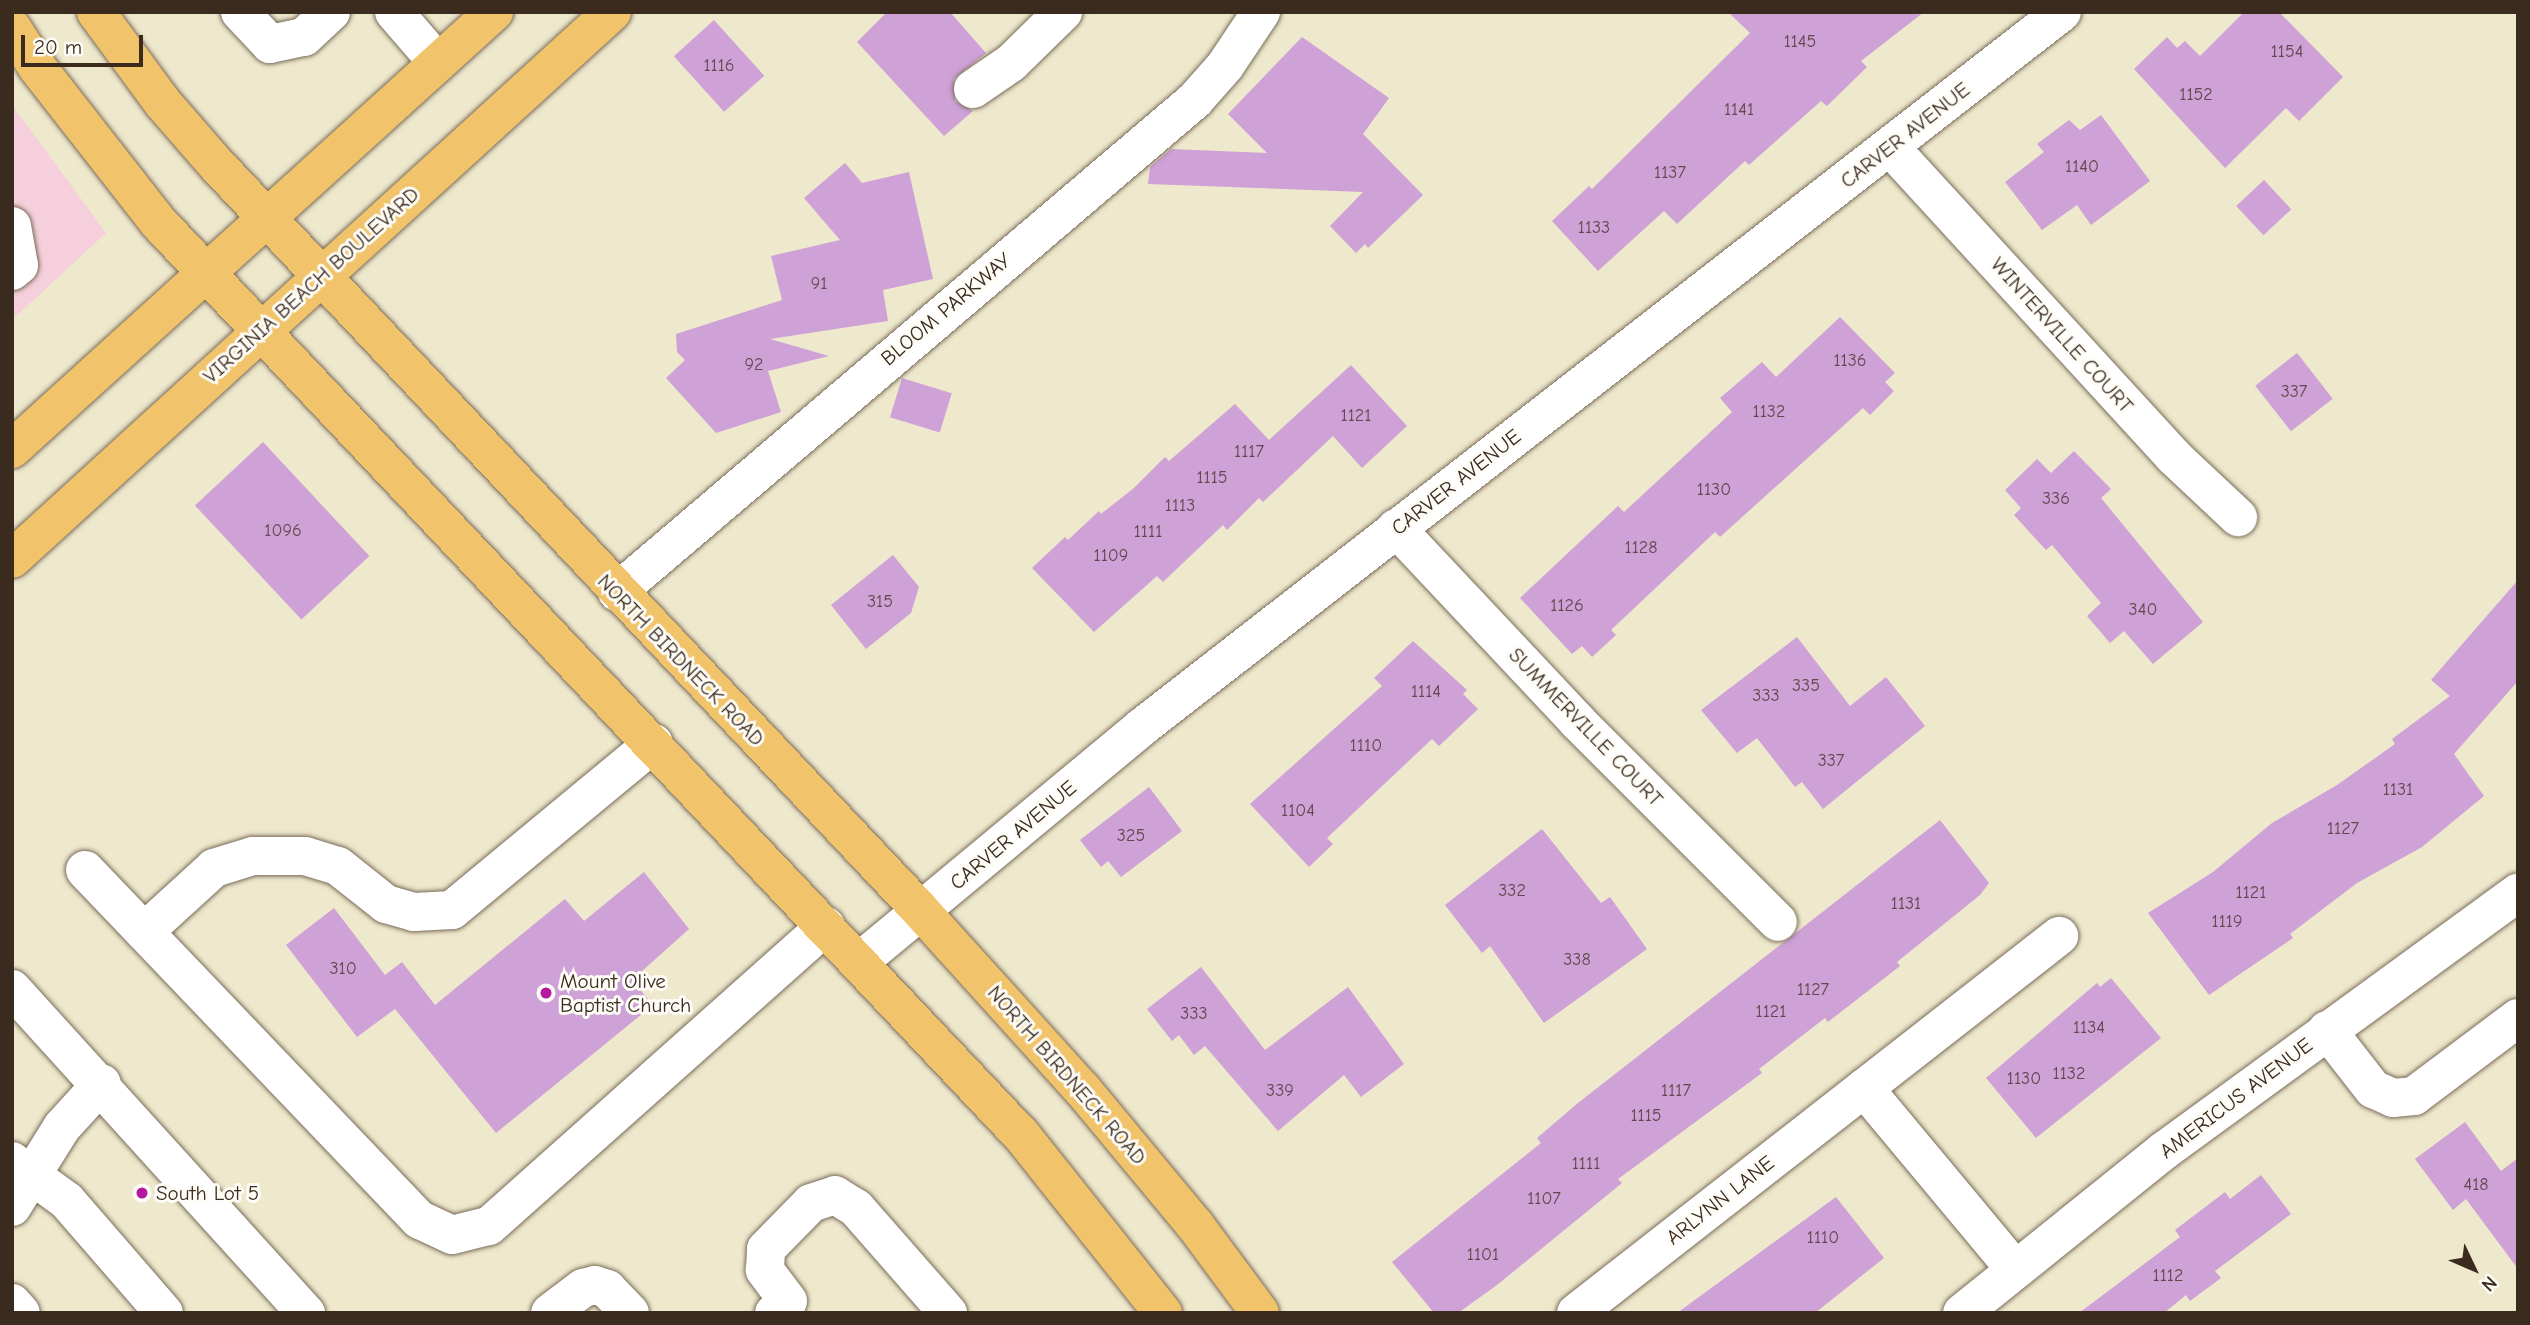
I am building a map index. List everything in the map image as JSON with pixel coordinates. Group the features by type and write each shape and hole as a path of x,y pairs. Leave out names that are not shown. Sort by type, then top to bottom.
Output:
{"main road":[{"name":"NORTH BIRDNECK ROAD","path":"96,12 162,102 320,277 921,911 1082,1088 1195,1225 1260,1313"},
{"path":"12,449 494,12"},
{"name":"VIRGINIA BEACH BOULEVARD","path":"12,559 612,12"},
{"path":"18,48 159,223 654,743 1023,1137 1163,1313"}],"street":[{"path":"240,12 270,44 304,37 331,12"},
{"path":"394,12 438,63"},
{"path":"973,89 1011,63 1063,12"},
{"name":"BLOOM PARKWAY","path":"617,592 1195,100 1225,66 1261,12"},
{"name":"CARVER AVENUE","path":"859,962 1142,727 2062,12"},
{"name":"WINTERVILLE COURT","path":"1890,147 2174,457 2238,517"},
{"path":"12,226 19,265 12,271"},
{"name":"SUMMERVILLE COURT","path":"1396,528 1577,721 1779,922"},
{"path":"144,932 214,867 253,856 305,856 338,866 386,904 414,912 452,910 654,743"},
{"path":"85,870 420,1220 453,1235 489,1226 826,926"},
{"name":"AMERICUS AVENUE","path":"1962,1313 2015,1269 2327,1030 2518,893"},
{"name":"ARLYNN LANE","path":"1576,1313 2059,936"},
{"path":"12,989 102,1083 306,1313"},
{"path":"2327,1030 2374,1089 2393,1098 2414,1096 2518,1018"},
{"path":"12,1207 22,1168 102,1083"},
{"path":"1864,1088 2015,1269"},
{"path":"22,1168 67,1201 164,1313"},
{"path":"774,1313 788,1301 765,1270 766,1249 811,1203 835,1195 856,1208 948,1313"},
{"path":"550,1313 583,1288 595,1285 607,1289 630,1313"},
{"path":"12,1303 21,1313"}],"shaded area":[{"path":"12,105 106,233 12,320"}],"building":[{"path":"887,12 950,12 986,53 954,79 955,101 973,111 944,136 857,42"},
{"path":"1728,12 1924,12 1861,61 1867,67 1827,106 1821,101 1749,165 1745,161 1677,224 1664,211 1598,271 1552,221 1589,186 1592,189 1750,33"},
{"path":"2244,12 2279,12 2343,77 2299,121 2286,108 2225,168 2134,69 2167,37 2177,48 2185,41 2200,56"},
{"path":"714,20 764,76 724,112 674,56"},
{"path":"1302,37 1389,98 1363,134 1423,195 1368,248 1365,244 1356,253 1330,226 1363,192 1148,184 1150,167 1171,149 1267,153 1228,114"},
{"path":"2101,115 2150,181 2091,225 2077,205 2042,230 2005,182 2044,152 2037,144 2069,120 2080,130"},
{"path":"845,163 862,183 909,172 933,279 883,290 888,321 770,339 829,356 768,371 781,412 716,433 666,378 685,360 677,352 676,334 782,300 771,256 840,240 804,198"},
{"path":"2264,180 2291,209 2263,235 2236,206"},
{"path":"1840,317 1895,373 1885,382 1894,391 1870,415 1863,408 1720,537 1715,532 1611,630 1616,635 1592,657 1582,646 1572,654 1520,598 1618,506 1624,512 1732,412 1720,398 1762,362 1776,377"},
{"path":"2297,353 2333,399 2291,431 2255,386"},
{"path":"1351,365 1407,426 1362,468 1333,436 1263,502 1259,498 1227,530 1223,525 1163,582 1157,576 1094,632 1032,568 1065,537 1068,540 1099,511 1101,514 1134,488 1165,457 1169,461 1235,404 1269,440"},
{"path":"902,378 952,393 940,432 890,417"},
{"path":"263,442 369,556 301,620 195,505"},
{"path":"2074,451 2111,489 2101,498 2203,622 2153,664 2124,631 2110,643 2087,616 2101,603 2052,545 2046,550 2014,515 2021,508 2005,490 2037,459 2051,473"},
{"path":"893,555 919,587 911,613 866,649 831,605"},
{"path":"2518,580 2518,681 2454,754 2484,796 2422,847 2357,883 2290,934 2293,938 2209,995 2148,913 2213,872 2272,823 2337,785 2395,744 2392,739 2450,696 2431,680"},
{"path":"1797,637 1850,706 1886,677 1925,726 1823,809 1802,782 1795,787 1757,738 1737,753 1701,710"},
{"path":"1413,641 1467,690 1463,694 1478,709 1439,746 1432,739 1327,838 1333,844 1309,867 1250,804 1382,686 1374,678"},
{"path":"1149,787 1182,831 1121,877 1108,861 1101,867 1080,840"},
{"path":"1940,820 1989,883 1980,895 1897,962 1900,966 1828,1022 1825,1018 1759,1069 1762,1073 1618,1179 1622,1183 1497,1285 1458,1313 1434,1313 1392,1262 1541,1143 1537,1138 1578,1103"},
{"path":"1542,829 1601,903 1610,897 1647,949 1544,1023 1490,946 1482,953 1445,905"},
{"name":"Mount Olive Baptist Church","path":"644,872 689,929 632,980 653,1005 496,1133 395,1009 357,1037 286,945 334,908 385,975 402,962 435,1005 565,899 584,921"},
{"path":"1201,967 1265,1050 1348,987 1404,1064 1361,1097 1344,1075 1278,1131 1205,1046 1194,1055 1179,1035 1172,1041 1147,1009"},
{"path":"2111,978 2161,1038 2036,1138 1986,1078 2097,983 2100,987"},
{"path":"2465,1122 2501,1171 2518,1158 2518,1269 2466,1199 2453,1210 2415,1159"},
{"path":"2261,1175 2291,1214 2215,1271 2221,1278 2190,1301 2186,1295 2164,1313 2079,1313 2180,1237 2175,1230 2225,1192 2230,1199"},
{"path":"1836,1197 1884,1258 1815,1313 1677,1313"}],"place":[{"name":"Mount Olive Baptist Church","path":"546,993"},
{"name":"South Lot 5","path":"142,1193"}]}
